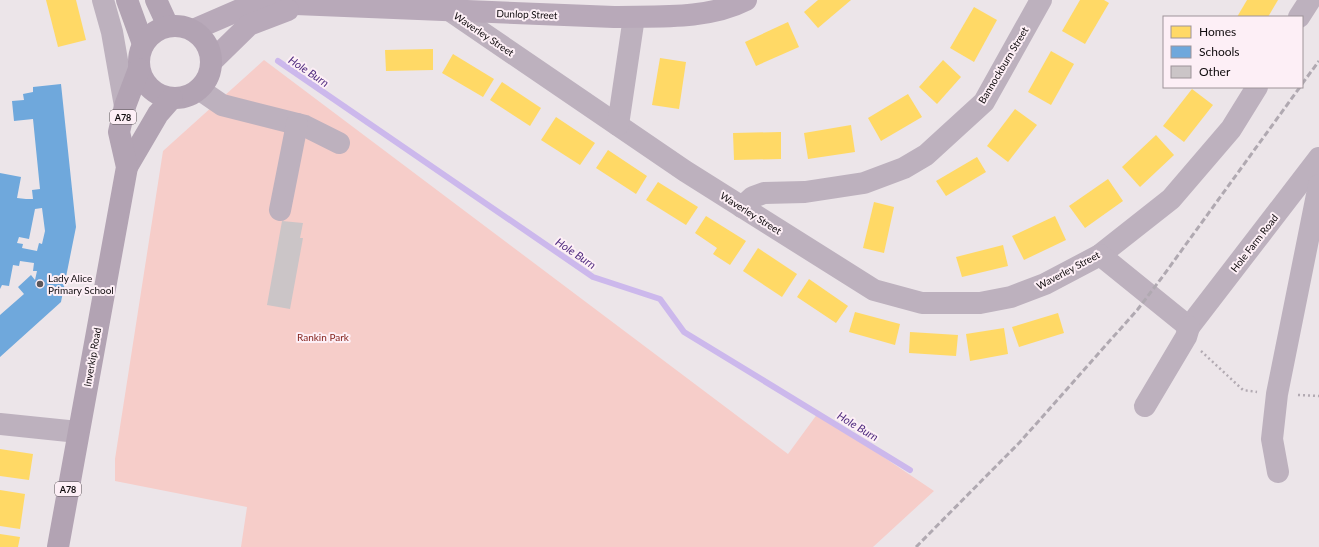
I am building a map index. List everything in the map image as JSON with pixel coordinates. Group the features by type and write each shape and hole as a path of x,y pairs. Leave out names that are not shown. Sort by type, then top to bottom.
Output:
{"highway":[{"path":"127,0 143,44"},
{"path":"156,0 168,26"},
{"path":"168,26 181,26 193,30 203,38 209,49 211,62 210,71 206,80 200,88 192,94 182,98 172,98 154,92 145,82 139,69 140,52 143,44 149,36 158,29 168,26"},
{"name":"Inverkip Road","path":"58,547 126,167 119,132 125,106 139,69"},
{"name":"Inverkip Road","path":"126,167 158,114 172,98"}],"main road":[{"name":"Dunlop Street","path":"193,30 243,4 449,5 614,17 634,17 705,13 736,5 746,0"},
{"name":"Dunlop Street","path":"211,62 249,25 272,15 306,4"}],"street":[{"path":"103,0 112,32 125,106"},
{"name":"Bannockburn Street","path":"742,207 753,197 764,193 805,192 864,183 904,168 926,155 984,102 1041,0"},
{"path":"1301,16 1310,0"},
{"name":"Waverley Street","path":"449,5 618,125 685,171 742,207 874,290 922,303 980,303 1011,297 1045,284 1100,255 1171,199 1231,129 1256,88"},
{"path":"618,125 634,17"},
{"path":"200,88 222,105 305,126 339,143"},
{"path":"280,210 297,124"},
{"name":"Hole Farm Road","path":"1145,406 1187,332 1319,158"},
{"path":"1278,472 1272,439 1277,394 1319,185"},
{"path":"1100,255 1187,332"},
{"path":"0,424 78,432"}],"path":[{"path":"1187,332 1243,390 1277,394"}],"green space":[{"name":"Rankin Park","path":"264,60 788,454 818,413 934,491 873,547 241,547 247,507 115,481 115,459 163,151"}],"building: Homes":[{"path":"46,0 76,0 86,40 58,47"},
{"path":"818,0 851,0 818,28 804,12"},
{"path":"1080,0 1104,0 1109,3 1085,44 1062,31"},
{"path":"1247,0 1278,0 1269,16 1238,16"},
{"path":"974,7 997,20 974,62 950,48"},
{"path":"788,22 799,47 756,66 745,42"},
{"path":"433,49 433,70 386,71 385,50"},
{"path":"1051,51 1074,64 1051,105 1028,92"},
{"path":"453,54 494,79 483,97 442,73"},
{"path":"660,58 686,62 679,109 652,105"},
{"path":"943,60 961,77 937,104 919,87"},
{"path":"502,82 541,108 530,126 490,100"},
{"path":"1192,89 1213,105 1184,142 1163,126"},
{"path":"908,94 922,117 881,141 868,118"},
{"path":"1015,109 1037,125 1008,162 987,146"},
{"path":"556,117 595,143 580,165 541,140"},
{"path":"851,125 855,152 808,159 804,133"},
{"path":"781,132 781,159 734,160 733,133"},
{"path":"1156,135 1174,155 1140,187 1122,167"},
{"path":"608,150 647,176 636,194 596,168"},
{"path":"977,157 986,172 946,196 936,181"},
{"path":"1108,179 1123,201 1085,228 1069,206"},
{"path":"658,182 698,207 686,225 646,200"},
{"path":"874,202 894,207 884,253 863,248"},
{"path":"706,216 746,241 730,265 713,254 717,248 695,233"},
{"path":"1055,216 1066,240 1024,260 1012,236"},
{"path":"1003,245 1008,266 962,277 956,257"},
{"path":"758,248 797,274 782,297 743,271"},
{"path":"809,279 848,306 836,323 797,297"},
{"path":"855,312 900,324 895,345 849,332"},
{"path":"1058,313 1064,333 1019,347 1012,327"},
{"path":"1004,328 1008,354 970,361 966,334"},
{"path":"910,332 958,335 956,356 909,353"},
{"path":"0,449 33,454 29,480 0,476"},
{"path":"0,490 25,494 20,529 0,526"},
{"path":"0,534 20,537 18,547 0,547"}],"building: Schools":[{"path":"61,84 76,227 61,302 0,357 0,315 24,294 18,287 31,275 35,280 37,271 33,271 34,263 20,261 19,266 13,265 9,286 2,285 0,289 0,173 21,177 17,198 33,199 32,190 40,189 33,119 14,121 12,101 24,100 23,94 33,92 33,87","holes":["42,208 45,231 42,244 39,243 37,251 22,248 23,244 17,243 19,237 29,239 35,209"]}],"building: Other":[{"path":"282,221 303,223 300,238 303,238 290,309 267,305"}],"waterway":[{"name":"Hole Burn","path":"278,61 593,277 660,299 684,332 910,470"}],"railway":[{"path":"1303,83 1319,61"},
{"path":"916,547 1020,442 1138,309 1299,88"}],"place":[{"name":"Lady Alice Primary School","path":"40,284"}]}
